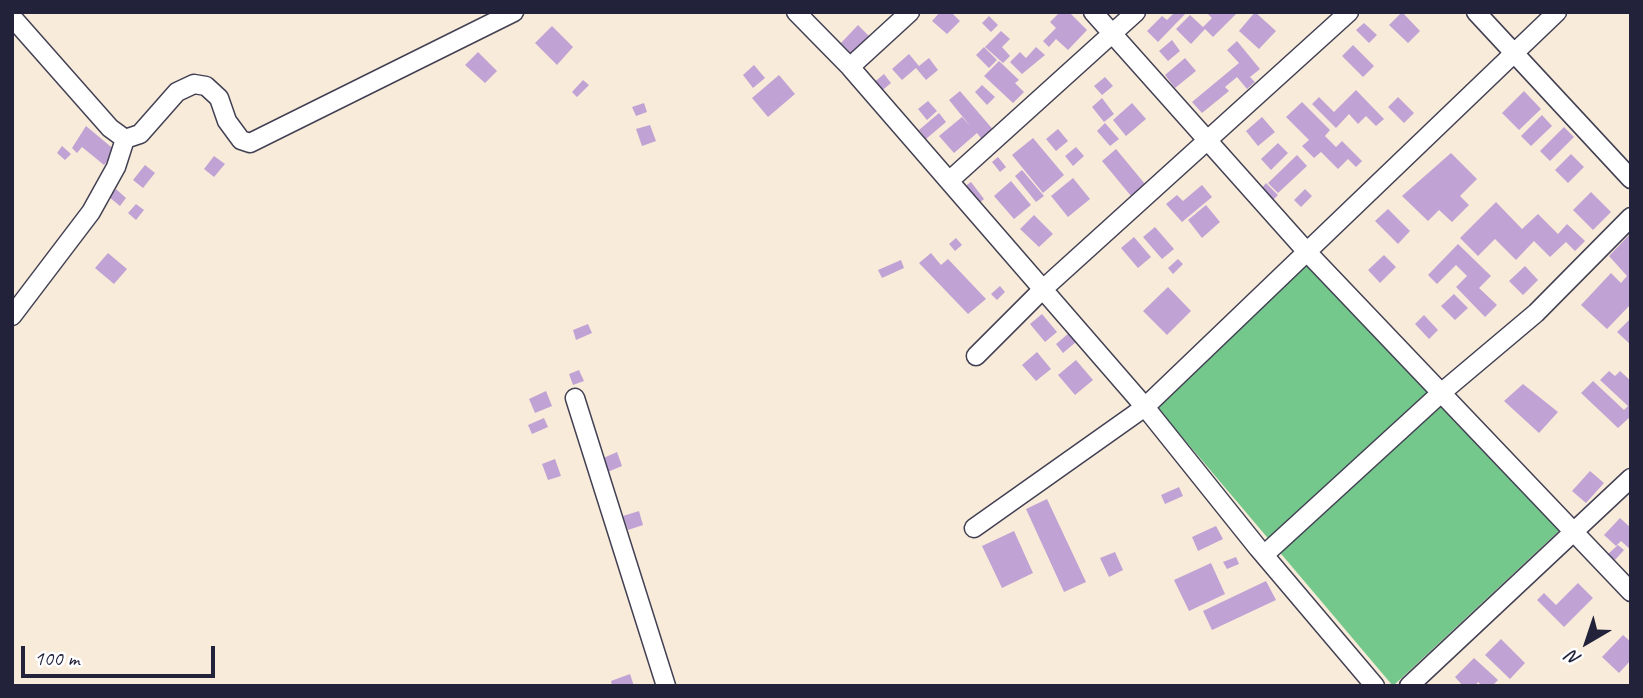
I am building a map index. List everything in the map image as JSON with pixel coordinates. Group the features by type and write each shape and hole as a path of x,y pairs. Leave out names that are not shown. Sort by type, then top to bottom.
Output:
{"street":[{"path":"125,139 140,134 177,92 194,84 206,86 219,98 228,121 241,140 250,143 514,12"},
{"path":"796,12 850,66 1145,407 1264,555 1375,686"},
{"path":"850,66 910,12"},
{"path":"1093,12 1210,140 1307,252 1631,592"},
{"path":"949,181 1136,12"},
{"path":"976,356 1042,290 1349,12"},
{"path":"1476,12 1513,55 1631,179"},
{"path":"974,528 1145,407 1557,12"},
{"path":"12,18 110,128 125,139"},
{"path":"12,316 91,212 116,167 125,139"},
{"path":"1264,555 1441,393 1536,313 1631,217"},
{"path":"575,398 666,686"},
{"path":"1409,686 1631,478"}],"green space":[{"path":"1308,263 1562,528 1393,686 1156,406"}],"building":[{"path":"940,12 951,12 960,21 947,34 932,21"},
{"path":"1060,12 1070,13 1087,30 1068,50 1056,39 1049,47 1043,41 1056,28 1050,22"},
{"path":"1175,12 1187,12 1158,42 1147,31 1162,16 1167,20"},
{"path":"1206,12 1238,12 1213,37 1205,29 1191,44 1176,29 1190,15 1203,27 1212,18"},
{"path":"1255,12 1276,31 1259,49 1239,31"},
{"path":"1402,12 1420,31 1408,43 1389,25"},
{"path":"989,16 998,25 991,32 982,23"},
{"path":"1364,23 1377,35 1369,43 1356,30"},
{"path":"858,25 871,38 854,56 841,43"},
{"path":"552,26 573,47 557,65 535,43"},
{"path":"1001,31 1010,39 1002,47 1010,56 1003,63 985,47"},
{"path":"1172,40 1180,51 1168,61 1159,51"},
{"path":"1237,41 1260,69 1250,77 1255,82 1247,89 1237,77 1225,87 1229,91 1202,113 1192,102 1239,63 1227,50"},
{"path":"1353,45 1374,66 1363,77 1342,56"},
{"path":"984,47 997,60 989,68 976,55"},
{"path":"1036,47 1045,55 1022,74 1010,62 1020,52 1026,58"},
{"path":"478,52 497,71 485,83 465,65"},
{"path":"909,54 919,66 929,58 938,70 926,80 916,68 902,80 892,69"},
{"path":"1185,58 1196,71 1175,88 1165,75"},
{"path":"999,61 1019,80 1015,83 1024,92 1013,103 984,76"},
{"path":"754,65 765,78 753,88 743,75"},
{"path":"884,74 891,83 879,93 872,84"},
{"path":"779,75 795,94 768,117 752,98"},
{"path":"1105,77 1113,86 1102,95 1094,86"},
{"path":"583,80 589,85 577,97 572,92"},
{"path":"982,85 995,97 987,105 975,92"},
{"path":"1356,90 1384,119 1376,126 1366,116 1358,124 1349,114 1336,128 1312,104 1319,97 1334,112"},
{"path":"960,91 996,133 984,142 977,133 954,153 939,136 962,117 971,127 949,100"},
{"path":"1524,91 1541,109 1519,130 1502,113"},
{"path":"1398,97 1414,113 1404,123 1388,107"},
{"path":"1102,98 1114,114 1104,122 1092,107"},
{"path":"928,101 937,111 927,120 918,109"},
{"path":"1302,102 1330,130 1325,136 1336,147 1342,141 1362,161 1356,167 1348,159 1338,169 1321,152 1314,158 1302,146 1309,140 1286,117"},
{"path":"644,103 647,112 636,116 632,107"},
{"path":"1132,103 1146,119 1126,136 1113,120"},
{"path":"939,113 946,122 926,139 919,130"},
{"path":"1542,115 1552,126 1531,146 1521,136"},
{"path":"1262,117 1275,132 1258,146 1246,131"},
{"path":"1105,123 1119,139 1110,146 1097,131"},
{"path":"650,125 656,141 642,146 636,129"},
{"path":"86,126 116,151 104,165 82,147 77,153 72,148"},
{"path":"1564,127 1574,137 1550,161 1540,151"},
{"path":"1058,129 1068,141 1056,151 1046,139"},
{"path":"1033,138 1064,175 1043,193 1012,155"},
{"path":"1278,143 1288,153 1271,170 1261,159"},
{"path":"62,146 71,154 65,160 57,153"},
{"path":"1076,147 1084,156 1073,166 1065,156"},
{"path":"1116,149 1145,184 1131,196 1102,161"},
{"path":"1451,153 1477,179 1460,196 1469,205 1452,222 1439,210 1428,221 1402,196"},
{"path":"1571,154 1584,167 1568,183 1555,170"},
{"path":"1297,155 1307,166 1278,193 1268,183"},
{"path":"214,156 225,164 214,177 204,169"},
{"path":"998,157 1006,167 1000,172 992,162"},
{"path":"145,165 155,173 143,188 133,180"},
{"path":"1022,170 1044,196 1036,202 1015,176"},
{"path":"1073,178 1090,199 1068,217 1051,196"},
{"path":"1011,181 1031,205 1014,219 994,196"},
{"path":"971,182 984,199 978,204 964,187"},
{"path":"1266,183 1278,195 1273,200 1262,188"},
{"path":"1202,185 1212,197 1182,222 1166,204 1177,195 1183,201"},
{"path":"116,189 126,198 120,206 109,197"},
{"path":"1305,189 1312,196 1301,207 1294,200"},
{"path":"1591,192 1611,212 1593,230 1573,210"},
{"path":"1496,202 1522,229 1538,214 1558,234 1567,224 1585,241 1575,251 1566,242 1550,257 1534,241 1516,260 1495,239 1478,256 1460,238"},
{"path":"136,204 144,210 136,220 128,213"},
{"path":"1206,205 1220,222 1202,238 1188,220"},
{"path":"1388,209 1410,231 1398,244 1375,221"},
{"path":"1034,215 1053,234 1039,247 1020,229"},
{"path":"1155,227 1174,249 1162,259 1143,237"},
{"path":"1631,233 1631,304 1607,329 1581,305 1611,273 1621,283 1627,276 1609,256"},
{"path":"1134,237 1151,257 1138,268 1121,248"},
{"path":"956,238 962,245 955,251 949,244"},
{"path":"1458,244 1491,276 1479,288 1497,305 1485,317 1456,287 1467,276 1456,265 1437,284 1428,275"},
{"path":"108,253 127,269 114,284 95,268"},
{"path":"931,253 941,265 948,259 986,299 968,314 919,263"},
{"path":"1384,255 1396,267 1380,283 1368,270"},
{"path":"1178,259 1183,264 1173,274 1168,268"},
{"path":"901,260 904,268 882,278 878,270"},
{"path":"1525,266 1538,280 1523,295 1509,281"},
{"path":"1000,286 1005,292 997,300 991,294"},
{"path":"1168,287 1191,311 1167,335 1143,311"},
{"path":"1454,294 1468,308 1455,320 1441,306"},
{"path":"1042,314 1057,332 1045,342 1030,324"},
{"path":"1424,315 1438,330 1429,339 1415,324"},
{"path":"1631,318 1631,345 1617,332"},
{"path":"588,324 592,333 576,340 573,330"},
{"path":"1069,333 1076,342 1063,353 1056,344"},
{"path":"1037,352 1051,369 1036,381 1022,365"},
{"path":"1076,360 1093,380 1075,395 1058,375"},
{"path":"579,370 584,381 573,385 569,374"},
{"path":"1609,371 1615,376 1620,371 1631,381 1631,416 1618,428 1581,393 1593,381 1624,410 1628,406 1600,380"},
{"path":"1523,384 1558,412 1539,433 1504,401"},
{"path":"546,391 552,406 535,413 529,399"},
{"path":"544,418 548,427 532,434 528,425"},
{"path":"617,452 622,466 605,473 599,460"},
{"path":"555,459 561,476 548,480 542,464"},
{"path":"1590,471 1604,483 1586,503 1572,491"},
{"path":"1179,487 1183,496 1165,504 1161,495"},
{"path":"1047,499 1086,582 1064,592 1026,509"},
{"path":"639,511 643,525 628,530 623,516"},
{"path":"1620,518 1631,528 1631,550 1621,541 1616,546 1604,535"},
{"path":"1216,526 1223,539 1198,551 1192,537"},
{"path":"1014,531 1033,573 1002,588 982,546"},
{"path":"1618,545 1624,550 1615,560 1608,554"},
{"path":"1115,552 1123,570 1109,577 1100,558"},
{"path":"1236,557 1239,564 1227,569 1223,562"},
{"path":"1211,563 1225,594 1189,611 1174,580"},
{"path":"1266,581 1276,600 1212,630 1203,611"},
{"path":"1578,583 1593,598 1564,627 1537,600 1544,593 1556,605"},
{"path":"1623,635 1631,642 1631,660 1619,673 1602,657"},
{"path":"1501,639 1525,663 1510,679 1485,655"},
{"path":"1474,658 1498,680 1492,686 1482,686 1478,682 1475,686 1463,686 1455,677"},
{"path":"630,674 634,686 612,686 611,681"}]}
